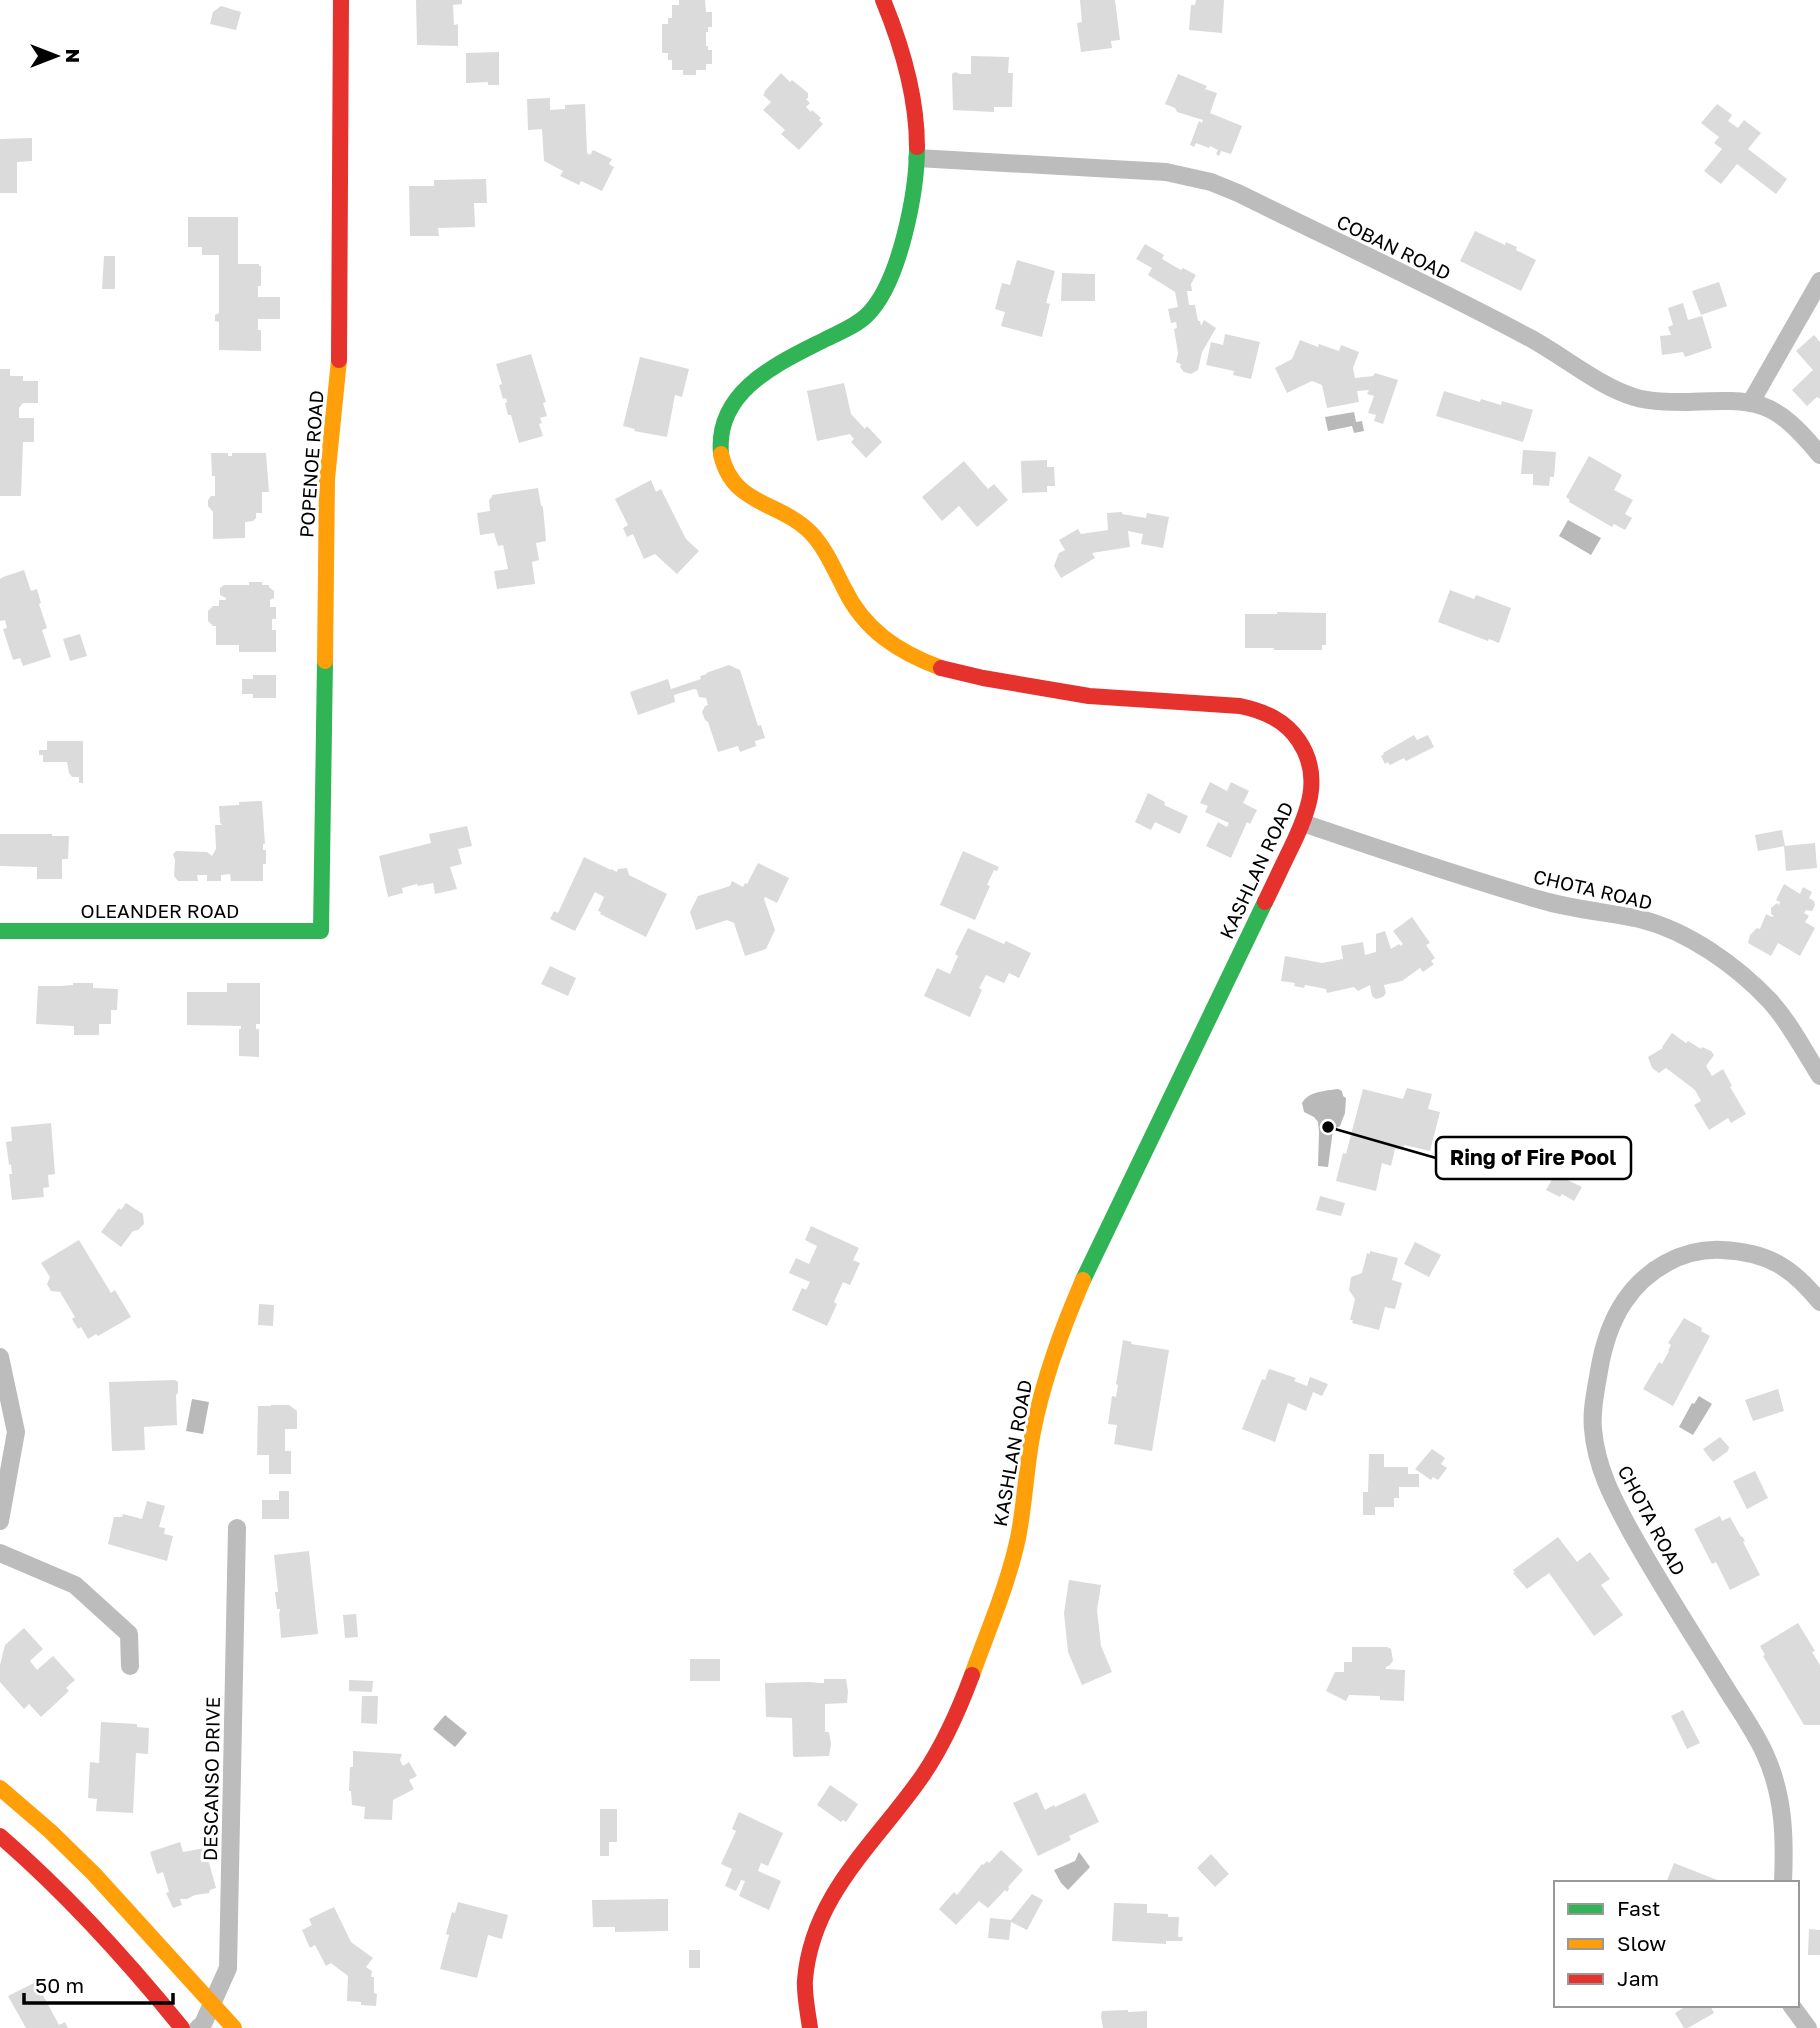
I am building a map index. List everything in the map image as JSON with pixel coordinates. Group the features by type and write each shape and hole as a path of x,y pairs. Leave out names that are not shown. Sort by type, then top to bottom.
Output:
{"street":[{"name":"POPENOE ROAD","path":"321,931 327,479 340,361 341,0"},
{"name":"KASHLAN ROAD","path":"810,2028 806,2007 805,1970 818,1921 845,1873 917,1786 951,1727 1004,1587 1016,1545 1035,1422 1049,1366 1060,1336 1109,1226 1303,823 1312,797 1308,758 1290,731 1266,713 1237,706 1084,695 970,676 911,657 882,638 855,611 826,553 811,534 794,520 754,501 740,490 731,478 724,463 721,441 728,412 737,398 748,386 777,365 859,322 879,300 899,252 914,188 916,127 908,78 891,18 883,0"},
{"name":"COBAN ROAD","path":"917,158 1166,172 1211,182 1530,337 1633,397 1670,402 1751,402 1782,415 1820,455"},
{"path":"1751,402 1820,281"},
{"name":"CHOTA ROAD","path":"1303,823 1445,872 1569,908 1640,919 1684,936 1723,960 1771,1002 1820,1076"},
{"name":"OLEANDER ROAD","path":"0,931 321,931"},
{"name":"CHOTA ROAD","path":"1783,1881 1783,1818 1779,1795 1765,1754 1608,1490 1595,1440 1593,1408 1602,1354 1615,1317 1639,1282 1670,1261 1696,1252 1712,1250 1748,1252 1780,1264 1794,1274 1820,1302"},
{"path":"0,1358 16,1432 0,1521"},
{"name":"DESCANSO DRIVE","path":"200,2026 213,2004 228,1968 237,1528"},
{"path":"0,1553 75,1585 129,1634 130,1666"},
{"path":"0,1788 94,1874 234,2028"},
{"path":"0,1836 71,1900 182,2028"},
{"path":"1792,2007 1808,2028"}],"shaded area":[{"path":"1354,412 1356,422 1362,421 1364,431 1354,433 1352,426 1328,431 1325,417"},
{"path":"1568,520 1601,538 1591,555 1559,536"},
{"path":"1338,1089 1346,1098 1345,1113 1340,1126 1333,1130 1328,1167 1318,1166 1318,1122 1304,1112 1302,1103 1313,1094"},
{"path":"1699,1396 1712,1404 1693,1435 1679,1427"},
{"path":"192,1399 209,1402 203,1434 186,1431"},
{"path":"445,1715 467,1733 455,1747 433,1729"},
{"path":"1079,1852 1090,1867 1068,1890 1054,1870 1075,1861"}],"building":[{"path":"416,0 462,0 462,4 453,5 454,25 458,24 458,46 417,45"},
{"path":"679,0 705,0 706,12 712,12 712,27 708,27 706,32 706,46 708,50 712,50 712,64 706,64 706,70 696,70 696,75 683,75 683,70 672,70 672,60 668,60 668,53 662,53 662,24 668,24 668,18 672,18 672,5 679,5"},
{"path":"1080,0 1115,0 1120,40 1111,41 1112,48 1081,52 1077,23 1082,22"},
{"path":"1196,0 1224,0 1222,33 1189,30 1191,5 1195,5"},
{"path":"221,6 241,12 236,30 210,24 213,12"},
{"path":"499,52 499,85 488,85 488,82 466,83 466,53"},
{"path":"971,56 1009,57 1008,73 1013,73 1012,107 994,107 994,112 953,110 952,74 971,74"},
{"path":"781,73 808,93 806,99 810,103 806,107 821,118 819,120 823,124 799,150 781,134 785,130 763,110 771,102 763,95 764,92"},
{"path":"1178,74 1217,93 1210,113 1242,126 1231,154 1221,151 1219,156 1216,154 1218,150 1210,146 1209,148 1196,143 1194,147 1190,145 1199,121 1202,123 1203,120 1177,112 1175,108 1165,104"},
{"path":"550,98 550,110 565,109 565,105 585,104 587,153 590,155 593,150 612,159 609,164 614,167 602,191 581,181 579,185 560,176 563,171 544,161 542,129 528,130 527,99"},
{"path":"1717,104 1732,115 1728,121 1738,128 1744,120 1761,133 1748,149 1787,179 1776,194 1737,164 1721,184 1704,171 1722,149 1714,143 1719,137 1701,123"},
{"path":"32,138 32,161 17,162 17,193 0,193 0,139"},
{"path":"486,179 487,203 474,203 475,227 438,228 439,236 410,236 409,186 434,186 434,180"},
{"path":"188,217 238,217 238,264 261,266 258,297 280,297 280,319 258,319 261,351 219,350 219,322 215,321 215,315 219,313 219,255 202,255 202,247 188,247"},
{"path":"1475,231 1505,245 1506,242 1517,247 1516,250 1536,260 1521,291 1460,261"},
{"path":"1145,244 1164,255 1162,259 1196,275 1191,284 1192,291 1187,291 1189,305 1195,305 1201,326 1204,320 1216,328 1202,352 1198,370 1191,374 1184,372 1181,364 1176,362 1178,353 1174,329 1177,328 1176,322 1171,323 1168,309 1178,307 1175,292 1148,275 1152,268 1136,259"},
{"path":"104,256 115,256 115,289 102,289"},
{"path":"1017,260 1055,271 1046,303 1050,304 1042,337 1001,326 1005,312 995,309 1002,283 1010,285"},
{"path":"1062,273 1095,274 1095,301 1061,301"},
{"path":"1719,282 1727,306 1701,315 1692,291"},
{"path":"1683,303 1688,320 1702,316 1712,348 1685,357 1683,352 1662,355 1660,336 1671,335 1668,327 1673,325 1668,308"},
{"path":"1225,334 1260,342 1251,379 1233,375 1234,371 1206,365 1211,342 1223,345"},
{"path":"1814,335 1820,342 1820,399 1817,397 1807,406 1792,390 1813,370 1796,351"},
{"path":"1300,340 1339,351 1341,345 1359,352 1353,368 1355,378 1373,376 1375,373 1398,380 1383,424 1374,421 1376,415 1368,413 1374,396 1367,394 1369,390 1357,391 1359,402 1327,408 1322,385 1312,381 1287,393 1275,368 1292,359"},
{"path":"531,354 546,402 543,403 547,416 540,418 543,436 519,443 511,415 508,415 506,398 503,399 496,364"},
{"path":"640,357 689,369 682,397 675,395 667,437 634,431 635,429 623,426"},
{"path":"0,369 10,369 10,376 23,376 23,381 38,381 38,403 23,403 19,408 19,418 34,418 34,442 23,442 21,496 0,496"},
{"path":"844,383 851,414 882,442 866,458 851,442 854,439 850,434 817,441 807,391"},
{"path":"1444,391 1480,402 1481,399 1501,405 1502,401 1533,410 1523,442 1436,416"},
{"path":"1523,450 1556,452 1554,477 1550,477 1549,486 1533,485 1533,474 1521,474"},
{"path":"211,453 228,453 228,456 232,456 232,453 266,453 269,492 262,492 262,513 256,513 253,521 245,522 245,538 213,539 213,512 208,506 208,500 215,496"},
{"path":"1589,456 1622,475 1614,490 1633,500 1625,514 1632,518 1625,530 1614,524 1612,527 1569,502 1566,497"},
{"path":"1047,460 1047,467 1054,467 1055,486 1047,486 1047,492 1022,493 1021,461"},
{"path":"964,461 988,489 994,484 1008,500 977,527 959,506 942,521 922,497"},
{"path":"651,480 656,492 661,489 686,539 699,551 677,574 655,554 644,559 633,534 627,537 623,528 628,525 615,499"},
{"path":"538,488 543,507 546,541 536,543 539,560 532,562 535,584 497,589 494,571 508,569 503,545 498,546 494,533 480,535 477,513 490,511 489,500 492,495"},
{"path":"1122,512 1146,518 1147,513 1169,517 1163,548 1141,544 1143,534 1128,531 1130,547 1092,553 1095,558 1061,578 1054,566 1059,553 1065,550 1059,540 1078,529 1081,534 1108,530 1107,513"},
{"path":"24,570 31,591 37,589 47,628 42,630 51,657 23,666 20,658 13,660 3,629 7,628 5,620 0,621 0,579"},
{"path":"249,582 262,582 262,585 269,585 274,591 270,607 276,607 272,630 276,630 276,652 239,652 239,645 216,645 216,626 208,621 208,611 213,606 219,606 219,600 226,600 220,595 220,588 224,585 249,585"},
{"path":"1450,590 1474,599 1476,595 1511,608 1499,643 1438,622"},
{"path":"1326,613 1326,645 1322,645 1322,650 1245,648 1245,614"},
{"path":"80,634 87,656 70,661 63,639"},
{"path":"729,665 740,670 758,726 761,725 765,738 755,741 756,746 740,752 738,746 718,752 702,712 708,705 706,698 699,697 694,689 674,695 675,702 638,715 630,692 668,679 671,689 701,679 700,676 706,673"},
{"path":"253,675 276,675 276,698 253,698 253,694 242,694 242,679 253,679"},
{"path":"1414,735 1417,740 1428,735 1434,747 1406,761 1404,758 1390,765 1388,762 1385,764 1381,756 1383,753"},
{"path":"47,741 83,741 83,783 79,783 79,777 72,777 67,762 43,762 43,755 39,755 39,750 47,750"},
{"path":"1210,782 1227,791 1231,782 1249,791 1243,803 1257,810 1250,824 1247,822 1231,858 1206,846 1218,822 1227,827 1229,823 1205,812 1208,806 1200,803"},
{"path":"1148,793 1165,802 1164,805 1188,816 1180,834 1155,822 1151,830 1135,822"},
{"path":"262,801 265,844 263,850 266,850 263,881 231,881 230,874 221,875 221,881 207,881 207,875 197,875 198,881 178,881 174,876 173,854 176,851 207,852 212,856 216,849 215,825 222,825 219,806"},
{"path":"467,826 472,846 458,849 462,864 450,867 457,889 435,894 433,883 417,884 402,888 403,893 388,897 379,856 431,843 429,834"},
{"path":"1782,830 1785,846 1758,851 1755,835"},
{"path":"0,834 69,836 68,859 62,859 62,879 37,879 37,867 0,866"},
{"path":"1815,843 1817,868 1786,871 1784,846"},
{"path":"963,851 999,867 997,871 994,870 987,885 990,886 975,920 940,905"},
{"path":"584,857 617,872 618,869 627,868 629,875 667,894 646,937 600,914 598,911 604,897 595,892 575,931 550,919 554,911 558,913"},
{"path":"758,863 789,878 777,903 765,897 764,899 775,930 766,949 745,956 734,923 727,920 696,930 690,912 698,896 730,886 732,881 743,887"},
{"path":"1784,884 1800,894 1803,887 1812,892 1809,898 1815,905 1812,911 1806,910 1804,913 1809,916 1805,922 1815,928 1800,956 1778,943 1771,956 1748,943 1750,935 1757,928 1760,929 1766,914 1774,916 1771,914 1771,908 1777,903 1779,905 1780,902 1776,900"},
{"path":"1412,917 1430,943 1426,945 1435,958 1431,961 1434,964 1423,972 1420,968 1402,981 1384,985 1386,993 1383,997 1376,999 1372,996 1370,985 1358,991 1354,987 1327,993 1326,989 1305,985 1304,988 1294,986 1295,983 1281,981 1285,956 1322,963 1343,959 1341,946 1363,942 1365,955 1376,952 1376,934 1385,931 1391,949 1399,944 1401,946 1403,944 1393,931"},
{"path":"968,928 1031,953 1019,978 1009,973 1004,983 986,975 970,1017 924,996 937,968 950,974 958,956 955,954"},
{"path":"550,966 576,978 568,996 541,984"},
{"path":"93,983 93,988 118,989 117,1010 111,1010 111,1024 99,1024 99,1035 74,1035 74,1026 36,1024 38,986"},
{"path":"227,983 260,983 260,1024 256,1024 256,1029 259,1029 259,1057 239,1056 241,1026 187,1025 187,992 227,992"},
{"path":"1672,1033 1686,1043 1688,1041 1701,1049 1702,1047 1711,1051 1714,1055 1706,1066 1712,1076 1723,1069 1746,1114 1731,1123 1728,1118 1709,1130 1694,1105 1701,1101 1695,1090 1666,1068 1659,1073 1652,1068 1648,1057 1663,1048"},
{"path":"1407,1088 1432,1094 1428,1109 1440,1112 1430,1151 1404,1145 1403,1150 1395,1149 1391,1166 1382,1163 1376,1191 1336,1181 1363,1089 1403,1099"},
{"path":"51,1123 55,1174 48,1175 49,1187 43,1188 44,1197 12,1200 9,1174 12,1174 11,1164 9,1165 6,1142 12,1141 11,1127"},
{"path":"1555,1174 1582,1187 1574,1201 1562,1194 1560,1197 1546,1190"},
{"path":"1320,1196 1345,1203 1341,1216 1316,1210"},
{"path":"126,1203 143,1214 144,1224 133,1231 121,1247 101,1232"},
{"path":"811,1226 859,1248 853,1260 860,1263 850,1285 843,1282 827,1326 792,1310 802,1288 806,1290 810,1282 789,1273 796,1258 809,1264 817,1246 805,1240"},
{"path":"79,1240 111,1293 115,1290 131,1317 88,1339 72,1319 75,1317 60,1292 51,1291 47,1284 50,1277 41,1263"},
{"path":"1415,1242 1441,1255 1429,1277 1404,1264"},
{"path":"1370,1251 1398,1258 1392,1280 1402,1283 1395,1309 1385,1307 1379,1330 1352,1323 1353,1320 1350,1320 1355,1299 1349,1290 1351,1277 1362,1273 1367,1253 1370,1254"},
{"path":"259,1304 274,1305 273,1326 258,1325"},
{"path":"1684,1318 1710,1336 1673,1406 1643,1389 1659,1362 1662,1364 1671,1345 1668,1343"},
{"path":"1123,1340 1132,1342 1131,1344 1169,1350 1152,1451 1114,1444 1117,1425 1108,1424 1112,1396 1116,1397"},
{"path":"1269,1369 1296,1378 1294,1381 1307,1386 1310,1377 1328,1384 1322,1396 1313,1392 1306,1411 1288,1403 1275,1442 1242,1429 1262,1379 1265,1380"},
{"path":"109,1382 178,1382 177,1425 144,1427 145,1450 112,1451"},
{"path":"1778,1389 1784,1411 1753,1421 1745,1400"},
{"path":"289,1405 297,1411 297,1429 285,1429 285,1451 291,1451 291,1474 269,1474 269,1455 257,1455 258,1406"},
{"path":"1720,1437 1729,1447 1728,1451 1713,1462 1703,1449"},
{"path":"1432,1449 1445,1458 1441,1464 1447,1468 1438,1480 1433,1477 1431,1480 1415,1469"},
{"path":"1369,1454 1384,1454 1384,1467 1408,1467 1408,1474 1419,1474 1419,1487 1399,1487 1399,1498 1394,1498 1394,1507 1375,1507 1375,1515 1363,1515 1363,1492 1368,1492"},
{"path":"1755,1471 1768,1498 1747,1509 1733,1481"},
{"path":"279,1491 289,1491 289,1519 262,1519 262,1500 279,1500"},
{"path":"147,1501 165,1506 159,1527 165,1528 164,1534 173,1536 167,1561 108,1544 114,1517 122,1517 123,1514 142,1519"},
{"path":"1720,1516 1722,1521 1730,1517 1745,1541 1743,1542 1760,1575 1730,1590 1716,1562 1712,1564 1694,1529"},
{"path":"1558,1537 1577,1562 1590,1552 1610,1579 1601,1585 1623,1615 1594,1636 1549,1573 1527,1589 1513,1573 1513,1570"},
{"path":"309,1551 318,1634 281,1638 280,1609 277,1609 275,1592 278,1592 274,1555"},
{"path":"1069,1580 1101,1585 1097,1610 1101,1646 1112,1672 1082,1685 1068,1652 1064,1613"},
{"path":"356,1614 358,1637 345,1638 343,1615"},
{"path":"1798,1623 1820,1665 1820,1725 1804,1725 1763,1656 1765,1655 1760,1646"},
{"path":"24,1628 43,1649 30,1661 37,1670 53,1656 75,1680 66,1688 69,1691 41,1717 29,1704 24,1709 0,1682 0,1665 5,1645"},
{"path":"1352,1647 1391,1649 1393,1661 1386,1669 1405,1670 1404,1701 1380,1700 1380,1696 1349,1695 1346,1701 1326,1691 1335,1672 1344,1672 1344,1662 1352,1662"},
{"path":"690,1659 720,1659 720,1681 690,1681"},
{"path":"824,1679 846,1679 848,1691 847,1703 825,1704 825,1732 829,1732 831,1744 829,1756 795,1757 792,1718 766,1717 765,1683 824,1683"},
{"path":"349,1680 373,1681 372,1692 349,1691"},
{"path":"362,1696 378,1696 377,1724 361,1723"},
{"path":"1683,1710 1700,1743 1687,1749 1671,1716"},
{"path":"101,1722 137,1724 137,1727 149,1728 148,1754 136,1753 133,1813 96,1811 97,1799 88,1798 90,1762 99,1763"},
{"path":"353,1751 402,1754 400,1760 403,1766 409,1762 417,1776 409,1780 414,1789 393,1800 392,1820 364,1819 365,1807 352,1805 349,1791"},
{"path":"830,1785 858,1804 846,1822 841,1822 817,1805"},
{"path":"1037,1792 1045,1810 1085,1793 1099,1822 1069,1836 1071,1840 1038,1856 1013,1803"},
{"path":"600,1809 617,1809 617,1842 609,1842 609,1856 600,1856"},
{"path":"739,1812 783,1833 768,1866 761,1863 758,1871 781,1881 769,1910 739,1896 745,1881 741,1880 736,1891 725,1886 732,1869 721,1864 736,1831 732,1829"},
{"path":"180,1842 183,1852 205,1848 216,1888 209,1893 180,1899 182,1905 173,1908 166,1893 169,1892 163,1872 157,1874 150,1852"},
{"path":"1001,1850 1023,1870 1008,1887 1007,1892 1005,1890 988,1908 979,1901 956,1925 939,1909 954,1892 957,1895 982,1864 987,1861 989,1863"},
{"path":"1211,1854 1229,1874 1215,1887 1197,1868"},
{"path":"1674,1863 1720,1881 1667,1881"},
{"path":"1032,1894 1043,1900 1027,1930 1011,1922 1009,1940 988,1938 990,1918 1011,1920"},
{"path":"668,1899 668,1931 615,1932 615,1927 593,1927 592,1900"},
{"path":"458,1902 508,1915 502,1939 488,1935 477,1978 440,1969 449,1935 446,1934 452,1912 455,1913"},
{"path":"1114,1903 1147,1904 1147,1913 1179,1917 1178,1937 1183,1937 1182,1941 1166,1941 1166,1944 1112,1941"},
{"path":"334,1907 351,1942 373,1958 366,1967 372,1971 371,1977 374,1977 376,2006 347,2001 348,1976 331,1963 326,1966 315,1945 310,1948 302,1930 312,1925 309,1919"},
{"path":"1809,1929 1820,1930 1820,1955 1808,1955"},
{"path":"689,1950 700,1950 700,1968 689,1968"},
{"path":"36,1982 59,2025 65,2022 68,2028 26,2028 8,1996"},
{"path":"1685,2007 1711,2007 1714,2013 1684,2028 1675,2013"},
{"path":"1102,2011 1147,2011 1147,2028 1103,2028"}],"traffic: fast":[{"path":"721,454 722,432 728,412 739,396 771,369 858,322 879,300 897,259 910,211 917,147"},
{"path":"0,931 321,931 325,661"},
{"path":"1083,1280 1265,902"}],"traffic: slow":[{"path":"325,661 327,479 339,360"},
{"path":"721,454 735,484 811,533 825,552 852,603 872,628 897,647 941,668"},
{"path":"972,1675 1014,1556 1042,1393 1083,1280"},
{"path":"0,1788 94,1874 234,2028"}],"traffic: jam":[{"path":"339,360 341,0"},
{"path":"883,0 907,72 917,147"},
{"path":"941,668 1089,696 1240,706 1281,722 1299,741 1306,754 1310,768 1310,795 1297,835 1265,902"},
{"path":"810,2028 805,1980 810,1949 820,1921 849,1870 931,1763 972,1675"},
{"path":"0,1836 95,1928 182,2028"}],"place":[{"name":"Ring of Fire Pool","path":"1328,1127"}]}
